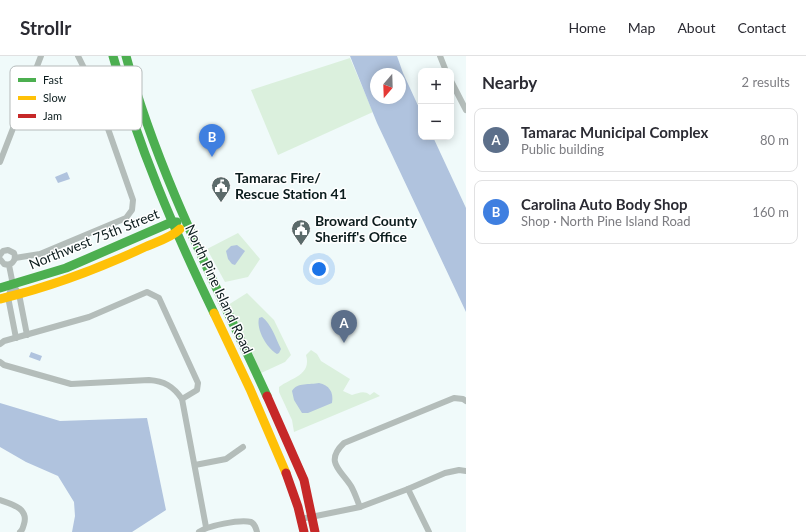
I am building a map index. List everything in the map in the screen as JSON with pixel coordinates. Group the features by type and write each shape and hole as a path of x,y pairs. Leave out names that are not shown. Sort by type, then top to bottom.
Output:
{"main road":[{"name":"North Pine Island Road","path":"113,56 116,66"},
{"name":"North Pine Island Road","path":"126,56 129,66"},
{"name":"North Pine Island Road","path":"142,112 146,126 187,222 291,448 304,480 315,532"},
{"name":"North Pine Island Road","path":"135,130 172,222 178,232 282,460 304,532"},
{"name":"Northwest 75th Street","path":"0,288 43,277 100,255 172,222 187,222"},
{"name":"Northwest 75th Street","path":"4,298 78,276 178,232 187,222"}],"street":[{"path":"37,66 41,56"},
{"path":"78,56 83,66"},
{"path":"440,56 445,68"},
{"path":"454,86 464,101 466,110"},
{"path":"0,162 12,130"},
{"path":"9,265 15,258 40,254 126,218 132,210 133,200 108,130"},
{"path":"1,251 10,250 14,253 15,258"},
{"path":"0,259 4,264 9,265"},
{"path":"9,265 13,285 19,294 26,335"},
{"path":"13,285 4,298 16,338"},
{"path":"0,344 4,341 89,318 147,292 154,294 160,298 198,383 197,390 182,399"},
{"path":"0,362 4,365 71,384 161,381 176,391 182,399 206,527"},
{"path":"360,507 351,487 340,474 336,466 335,459 337,450 344,443 454,398 465,400"},
{"path":"195,465 226,459 243,447"},
{"path":"301,519 360,507 408,490 445,473 459,470 466,471"},
{"path":"408,490 429,532"},
{"path":"0,500 18,507 23,512 25,522 20,532"},
{"path":"199,532 206,527 244,522 252,523 256,527 257,532"}],"green space":[{"path":"350,58 373,112 278,155 251,90"},
{"path":"238,233 260,259 248,277 225,282 207,249"},
{"path":"247,293 274,320 291,355 285,362 259,374 228,305"},
{"path":"311,350 317,354 321,361 350,379 343,391 352,395 364,392 370,395 374,392 380,396 294,432 292,420 279,392 279,387 303,372 307,362 306,355"}],"water":[{"path":"350,56 397,56 401,68 370,68 370,104 406,104 406,80 418,106 418,140 434,140 466,208 466,312 377,123"},
{"path":"67,172 70,179 58,183 55,177"},
{"path":"237,245 245,251 235,265 228,259 226,251 231,246"},
{"path":"262,317 271,327 281,349 277,354 270,348 263,338 259,328 259,318"},
{"path":"31,352 42,356 40,361 29,357"},
{"path":"319,383 326,385 330,390 332,403 308,413 302,413 294,400 292,391 300,385"},
{"path":"0,403 60,421 147,418 166,510 132,532 72,532 75,516 74,502 58,476 26,462 0,447"}],"traffic: fast":[{"path":"113,56 116,66"},
{"path":"126,56 129,66"},
{"path":"142,109 154,144 189,229 267,396"},
{"path":"137,130 145,155 171,219 214,313"},
{"path":"0,288 66,268 172,222 177,222"}],"traffic: slow":[{"path":"0,299 37,289 92,270 163,240 180,229"},
{"path":"214,313 250,389 286,473"}],"traffic: jam":[{"path":"267,396 304,480 315,532"},
{"path":"286,473 298,507 304,532"}],"place":[{"name":"Carolina Auto Body Shop","path":"212,157"},
{"name":"Tamarac Fire/ Rescue Station 41","path":"221,203"},
{"name":"Broward County Sheriff's Office","path":"301,246"},
{"name":"Tamarac Municipal Complex","path":"344,343"}]}
